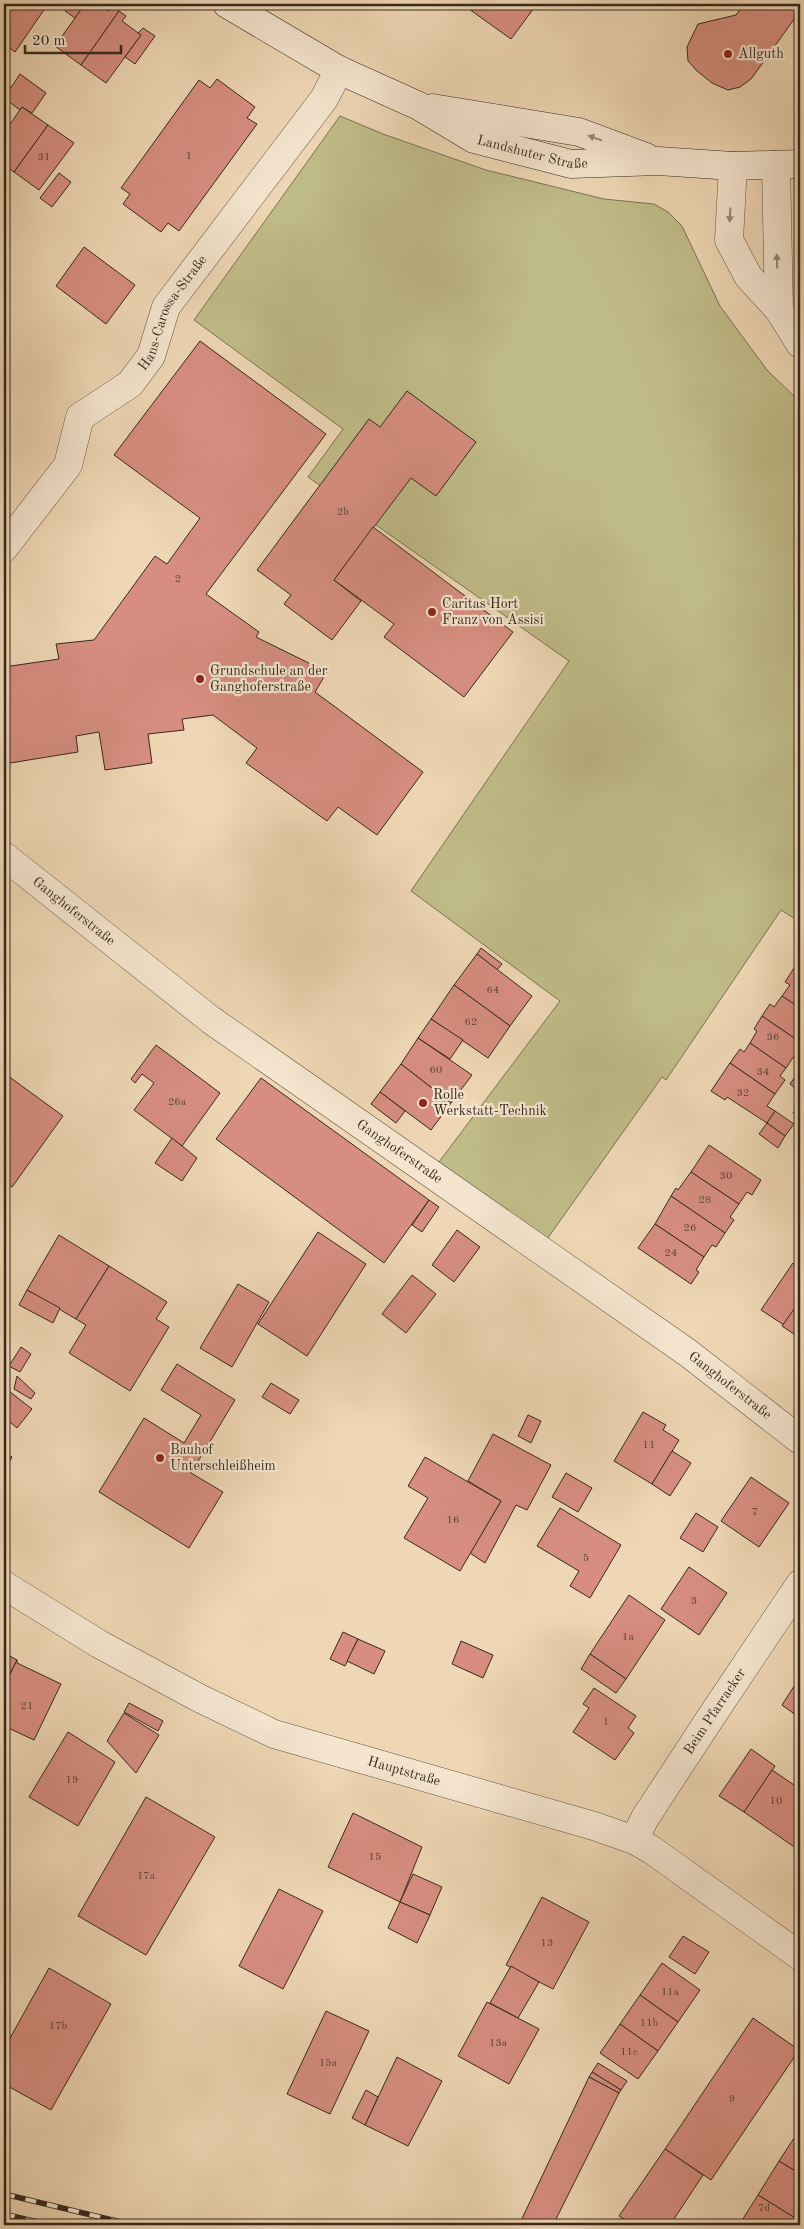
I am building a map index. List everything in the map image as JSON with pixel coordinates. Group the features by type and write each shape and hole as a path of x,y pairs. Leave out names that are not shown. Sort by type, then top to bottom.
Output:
{"street":[{"name":"Landshuter Straße","path":"227,4 339,70 419,106 474,139 571,164 658,161 733,166 788,164"},
{"name":"Hans-Carossa-Straße","path":"4,548 68,465 80,418 130,384 136,377 151,356 166,307 324,99 339,70"},
{"path":"779,310 788,164"},
{"path":"733,166 729,240 748,276 779,310 800,344"},
{"name":"Ganghoferstraße","path":"4,856 211,1020 688,1353 800,1440"},
{"name":"Beim Pfarracker","path":"634,1840 645,1818 712,1714 800,1584"},
{"name":"Hauptstraße","path":"4,1585 99,1644 199,1698 274,1734 594,1826 634,1840 652,1850 800,1956"}],"shaded area":[{"path":"340,116 383,134 486,170 604,199 654,204 668,212 682,226 720,306 767,370 800,402 800,922 781,910 666,1080 662,1077 545,1242 439,1162 560,1001 411,891 569,661 308,477 343,429 194,320"}],"building":[{"path":"4,4 48,4 15,52 4,44"},
{"path":"71,4 85,4 75,18 65,11"},
{"path":"85,4 97,4 108,11 112,6 119,11 81,65 55,46"},
{"path":"462,4 537,4 511,39"},
{"name":"Allguth","path":"744,4 800,4 800,11 751,79 740,87 728,90 712,83 697,71 688,61 687,47 698,24 736,15"},
{"path":"119,11 126,16 122,21 141,35 106,83 81,65"},
{"path":"143,28 155,36 135,64 125,57 141,35 138,33"},
{"path":"20,74 46,93 32,113 22,107 20,110 4,98"},
{"path":"217,79 255,107 247,118 257,124 179,231 168,223 161,232 123,204 130,194 121,188 199,80 210,88"},
{"path":"22,107 48,125 14,172 4,165 4,133"},
{"path":"48,125 74,143 39,190 14,172"},
{"path":"59,173 71,182 52,207 40,198"},
{"path":"84,247 135,285 106,324 56,286"},
{"path":"200,341 326,434 206,594 259,632 256,637 327,672 315,692 423,772 377,835 338,807 327,821 246,763 257,748 213,715 182,719 184,730 148,734 152,763 105,770 99,732 76,736 78,752 4,764 4,667 59,659 56,644 94,640 155,556 167,564 200,518 114,455"},
{"path":"407,391 476,442 436,496 411,478 334,580 361,601 332,640 284,604 291,595 257,570 369,419 380,427"},
{"name":"Caritas Hort Franz von Assisi","path":"373,527 513,632 464,697 384,637 394,624 334,580"},
{"path":"481,948 502,964 497,970 477,954"},
{"path":"477,954 532,996 510,1026 454,985"},
{"path":"800,960 800,972 794,968"},
{"path":"794,968 800,972 800,1008 782,996 790,985 785,982"},
{"path":"454,985 510,1026 488,1058 431,1019"},
{"path":"782,996 800,1008 800,1042 762,1016 770,1004 774,1007"},
{"path":"762,1016 800,1042 800,1055 798,1058 794,1056 786,1068 750,1043 757,1031 754,1029"},
{"path":"431,1019 463,1040 450,1059 418,1038"},
{"path":"418,1038 472,1075 451,1103 401,1064"},
{"path":"750,1043 786,1068 780,1076 785,1080 775,1094 730,1063 740,1049 744,1052"},
{"path":"156,1045 220,1093 182,1146 134,1110 154,1083 142,1074 135,1083 131,1079"},
{"path":"730,1063 775,1094 767,1106 775,1111 767,1123 727,1097 725,1100 711,1091"},
{"path":"401,1064 451,1103 431,1130 380,1092"},
{"path":"4,1073 63,1116 12,1187 4,1182"},
{"path":"797,1074 800,1076 800,1092 790,1084"},
{"path":"261,1078 429,1200 384,1263 216,1139"},
{"path":"380,1092 405,1111 396,1123 371,1104"},
{"path":"799,1104 800,1112 798,1116 793,1113"},
{"path":"775,1111 794,1124 785,1136 767,1123"},
{"path":"767,1123 785,1136 778,1148 759,1134"},
{"path":"172,1138 197,1158 182,1181 155,1163"},
{"path":"709,1145 761,1180 752,1195 747,1192 739,1204 691,1172"},
{"path":"691,1172 739,1204 730,1217 734,1220 725,1233 671,1196 676,1188 678,1190"},
{"path":"671,1196 725,1233 716,1247 712,1245 704,1257 655,1224"},
{"path":"429,1200 439,1207 422,1232 412,1225"},
{"path":"655,1224 704,1257 696,1270 699,1272 691,1284 638,1248"},
{"path":"457,1230 480,1247 454,1282 432,1265"},
{"path":"318,1232 366,1264 307,1356 258,1324"},
{"path":"59,1235 109,1266 76,1319 27,1290"},
{"path":"793,1263 800,1268 800,1301 784,1325 761,1310"},
{"path":"109,1266 167,1302 156,1319 169,1327 130,1391 69,1353 86,1325 76,1319"},
{"path":"412,1275 436,1294 406,1333 382,1314"},
{"path":"238,1284 269,1302 232,1367 200,1348"},
{"path":"27,1290 60,1308 53,1323 19,1305"},
{"path":"800,1301 800,1338 782,1326"},
{"path":"21,1347 31,1354 20,1372 9,1366"},
{"name":"Bauhof Unterschleißheim","path":"177,1364 235,1400 191,1473 223,1492 189,1548 99,1492 144,1418 184,1443 201,1415 161,1390"},
{"path":"17,1376 35,1393 31,1399 14,1389"},
{"path":"271,1383 299,1400 290,1414 262,1397"},
{"path":"5,1388 32,1409 17,1428 4,1417"},
{"path":"643,1412 666,1425 663,1430 679,1440 652,1484 614,1461"},
{"path":"528,1415 541,1421 531,1443 518,1436"},
{"path":"493,1434 551,1465 527,1510 516,1505 485,1563 470,1553 501,1501 468,1481"},
{"path":"672,1451 691,1463 670,1496 652,1484"},
{"path":"4,1452 12,1457 4,1471"},
{"path":"425,1457 501,1501 460,1571 404,1538 428,1498 408,1486"},
{"path":"566,1473 592,1488 578,1512 552,1497"},
{"path":"751,1477 789,1503 759,1547 721,1521"},
{"path":"560,1508 621,1545 590,1598 570,1586 579,1571 537,1546"},
{"path":"696,1513 718,1527 703,1552 680,1538"},
{"path":"689,1567 727,1593 699,1635 661,1609"},
{"path":"629,1595 665,1620 626,1679 590,1654"},
{"path":"343,1632 358,1639 345,1666 330,1659"},
{"path":"358,1639 385,1651 374,1674 347,1661"},
{"path":"461,1641 493,1655 483,1678 452,1664"},
{"path":"4,1653 17,1660 4,1686"},
{"path":"590,1654 626,1679 616,1693 581,1669"},
{"path":"17,1660 17,1663 61,1684 34,1740 4,1726 4,1686"},
{"path":"800,1677 800,1718 782,1705"},
{"path":"594,1688 636,1716 628,1728 634,1733 615,1760 573,1732 589,1708 583,1704"},
{"path":"129,1703 163,1721 158,1731 124,1712"},
{"path":"124,1713 159,1735 136,1773 107,1741"},
{"path":"68,1732 115,1762 78,1826 29,1797"},
{"path":"751,1749 775,1766 744,1812 719,1796"},
{"path":"772,1770 800,1789 800,1851 744,1812"},
{"path":"146,1797 215,1837 146,1955 78,1916"},
{"path":"353,1813 422,1847 400,1902 328,1867"},
{"path":"413,1874 442,1887 430,1915 400,1902"},
{"path":"279,1889 323,1911 283,1989 239,1966"},
{"path":"542,1897 589,1922 553,1989 506,1965"},
{"path":"400,1902 430,1915 417,1943 388,1928"},
{"path":"683,1936 709,1952 695,1974 669,1957"},
{"path":"662,1963 700,1990 678,2022 640,1995"},
{"path":"511,1966 539,1982 518,2018 490,2003"},
{"path":"49,1968 111,2004 51,2110 4,2084 4,2049"},
{"path":"640,1995 678,2022 658,2051 620,2024"},
{"path":"487,2002 539,2029 509,2084 458,2056"},
{"path":"326,2011 369,2031 330,2114 287,2094"},
{"path":"753,2018 799,2050 711,2180 665,2149"},
{"path":"620,2024 658,2051 638,2079 600,2053"},
{"path":"397,2057 442,2081 408,2146 365,2125"},
{"path":"598,2063 627,2081 621,2090 592,2072"},
{"path":"592,2072 621,2090 619,2093 589,2077"},
{"path":"589,2077 619,2093 553,2225 519,2225"},
{"path":"366,2090 378,2097 365,2125 352,2118"},
{"path":"800,2129 800,2174 779,2161"},
{"path":"665,2149 703,2175 670,2225 629,2225 630,2223 619,2216"},
{"path":"779,2161 800,2174 800,2221 758,2195"},
{"path":"758,2195 800,2221 800,2225 739,2225"}],"railway":[{"path":"4,2194 133,2225"},
{"path":"4,2214 50,2225"}],"place":[{"name":"Allguth","path":"728,54"},
{"name":"Caritas Hort Franz von Assisi","path":"432,612"},
{"name":"Grundschule an der Ganghoferstraße","path":"200,679"},
{"name":"Rolle Werkstatt-Technik","path":"423,1103"},
{"name":"Bauhof Unterschleißheim","path":"160,1458"}]}
